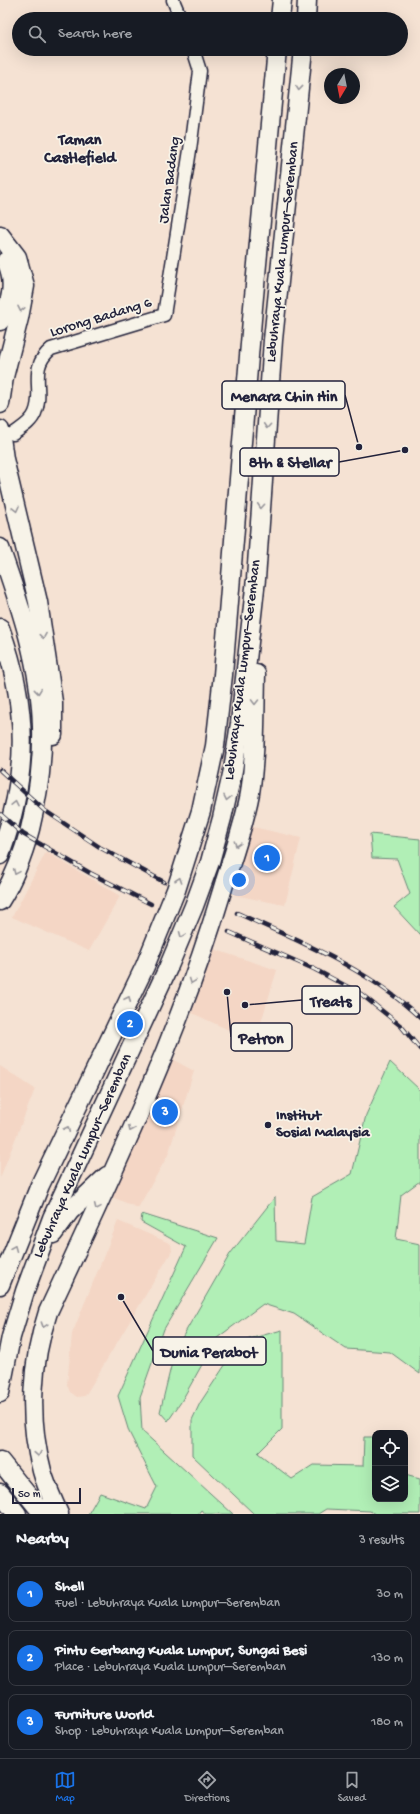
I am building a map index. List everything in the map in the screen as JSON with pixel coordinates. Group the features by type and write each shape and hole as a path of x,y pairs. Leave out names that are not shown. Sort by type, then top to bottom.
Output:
{"highway":[{"path":"281,12 282,0"},
{"path":"306,12 307,0"},
{"name":"Lebuhraya Kuala Lumpur–Seremban","path":"0,1285 40,1185 145,966 176,890 201,811 214,746 223,675 253,307 276,56"},
{"name":"Lebuhraya Kuala Lumpur–Seremban","path":"0,1393 11,1337 38,1254 52,1218 168,968 210,862 233,770 240,723 256,579 274,340 301,56"},
{"path":"0,235 16,257 25,286 19,318 4,377 0,404"},
{"path":"0,253 11,274 12,292 0,321"},
{"path":"6,432 4,459 38,602 53,702 53,732 50,766 39,786"},
{"path":"0,548 25,627 37,679 42,727 39,786 23,854 0,902"},
{"path":"59,1514 42,1472 35,1429 34,1387 38,1348 48,1312 147,1094 196,972 213,923 246,814 253,770 256,579"},
{"path":"0,628 7,648 18,691 22,736 22,768 16,804 0,855"},
{"path":"38,1254 70,1210 112,1171"},
{"path":"0,1461 43,1514"},
{"path":"0,1493 17,1514"}],"street":[{"path":"173,0 178,12"},
{"name":"Jalan Badang","path":"164,315 189,158 200,71 195,56"},
{"name":"Lorong Badang 6","path":"6,432 27,425 35,414 38,401 37,376 39,366 43,356 51,349 164,315"}],"shaded area":[{"path":"249,826 301,838 285,905 234,895"},
{"path":"46,852 120,896 89,951 12,917"},
{"path":"213,949 277,970 255,1042 192,1013"},
{"path":"168,1057 194,1071 168,1155 138,1208 110,1196"},
{"path":"0,1066 35,1089 0,1178"},
{"path":"118,1221 171,1244 172,1251 85,1396 77,1397 70,1392 67,1385 72,1334"}],"green space":[{"path":"370,834 420,839 420,935 394,907 410,894 397,859 372,858"},
{"path":"390,1062 420,1090 420,1181 401,1195 396,1239 420,1244 420,1374 390,1352 346,1349 294,1314 263,1304 217,1338 181,1402 168,1421 160,1412 175,1350 230,1254 275,1197 276,1241 304,1244 312,1197 352,1174 366,1115"},
{"path":"142,1214 218,1238 164,1329 140,1397 142,1431 233,1514 206,1514 201,1510 198,1514 88,1514 100,1493 146,1509 157,1487 129,1432 118,1396 186,1247 141,1222"},
{"path":"282,1330 282,1429 258,1453 292,1479 314,1465 363,1466 364,1437 372,1437 372,1502 408,1502 408,1476 420,1479 420,1514 375,1514 370,1511 326,1509 318,1514 254,1514 192,1455 192,1420 200,1403 237,1347 249,1339"}],"railway":[{"path":"0,770 44,810 101,848 164,882"},
{"path":"0,814 23,834 90,873 151,904"},
{"path":"237,913 310,946 357,971 379,985 420,1018"},
{"path":"229,932 314,969 361,994 401,1026 420,1049"}],"place":[{"name":"Menara Chin Hin","path":"359,447"},
{"name":"8th & Stellar","path":"405,450"},
{"name":"Shell","path":"267,858"},
{"name":"Petron","path":"227,992"},
{"name":"Treats","path":"245,1005"},
{"name":"Pintu Gerbang Kuala Lumpur, Sungai Besi","path":"130,1024"},
{"name":"Furniture World","path":"165,1112"},
{"name":"Institut Sosial Malaysia","path":"268,1125"},
{"name":"Dunia Perabot","path":"121,1297"}],"district":[{"name":"Taman Castlefield","path":"80,150"}]}
